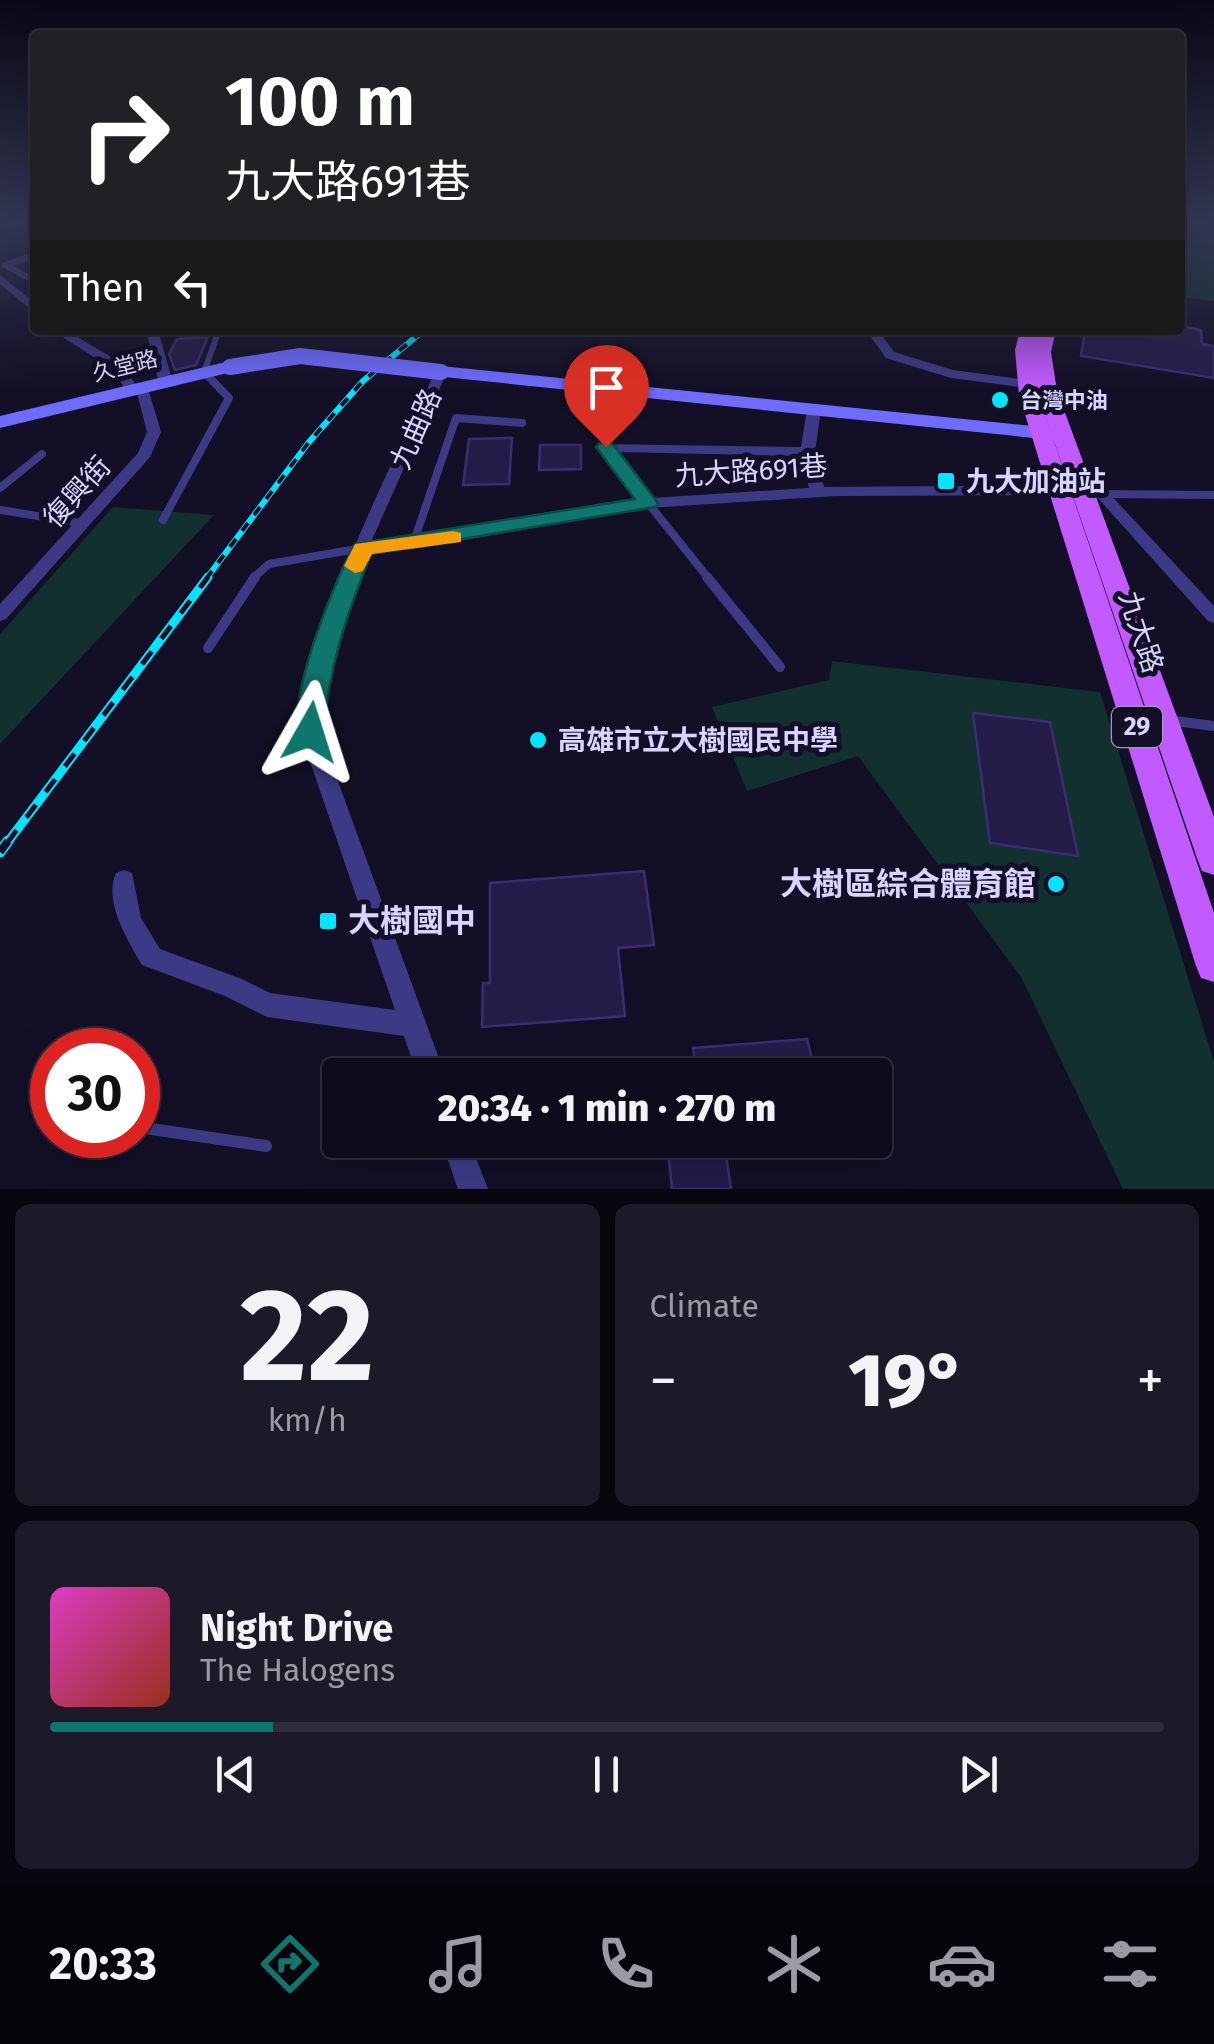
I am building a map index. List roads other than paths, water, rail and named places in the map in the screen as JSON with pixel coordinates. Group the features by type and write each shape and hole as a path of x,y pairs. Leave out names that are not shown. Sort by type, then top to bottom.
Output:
{"main road":[{"name":"29","path":"1036,337 1027,384 1052,434"},
{"name":"29","path":"1036,337 1052,434"},
{"name":"九大路","path":"1052,434 1082,492 1214,861"},
{"name":"九大路","path":"1082,492 1134,715 1214,966"}],"street":[{"path":"2,279 30,298"},
{"path":"66,335 119,368 137,389"},
{"path":"153,335 166,382"},
{"path":"876,335 890,355 951,374 1027,384"},
{"name":"久堂路","path":"0,422 204,372 300,356 441,372"},
{"name":"九曲路","path":"425,1058 310,732 314,686 332,620 441,372 1052,434"},
{"name":"復興街","path":"0,615 145,454 154,432 137,389"},
{"path":"814,410 808,452 818,492"},
{"path":"648,503 606,447 808,452"},
{"name":"九大路691巷","path":"363,548 413,544 648,503 818,492 1082,492"},
{"path":"1082,492 1214,616"},
{"path":"124,880 128,920 151,957 233,987 267,1005 413,1025"},
{"path":"461,1158 472,1189"}],"lane":[{"path":"163,520 229,398 204,372 217,335"},
{"path":"413,544 456,418 522,423"},
{"path":"0,488 42,454"},
{"path":"1082,492 1214,496"},
{"path":"648,503 780,666"},
{"path":"0,510 81,523"},
{"path":"208,648 249,582 269,564 363,548"},
{"path":"1134,715 1214,726"},
{"path":"160,1130 266,1146"}],"railway":[{"path":"206,579 309,442 363,381 418,335"},
{"path":"7,843 208,577"},
{"path":"0,852 8,841"}],"place":[{"name":"台灣中油","path":"1000,400"},
{"name":"九大加油站","path":"946,481"},
{"name":"高雄市立大樹國民中學","path":"538,740"},
{"name":"大樹區綜合體育館","path":"1056,884"},
{"name":"大樹國中","path":"328,921"}]}
